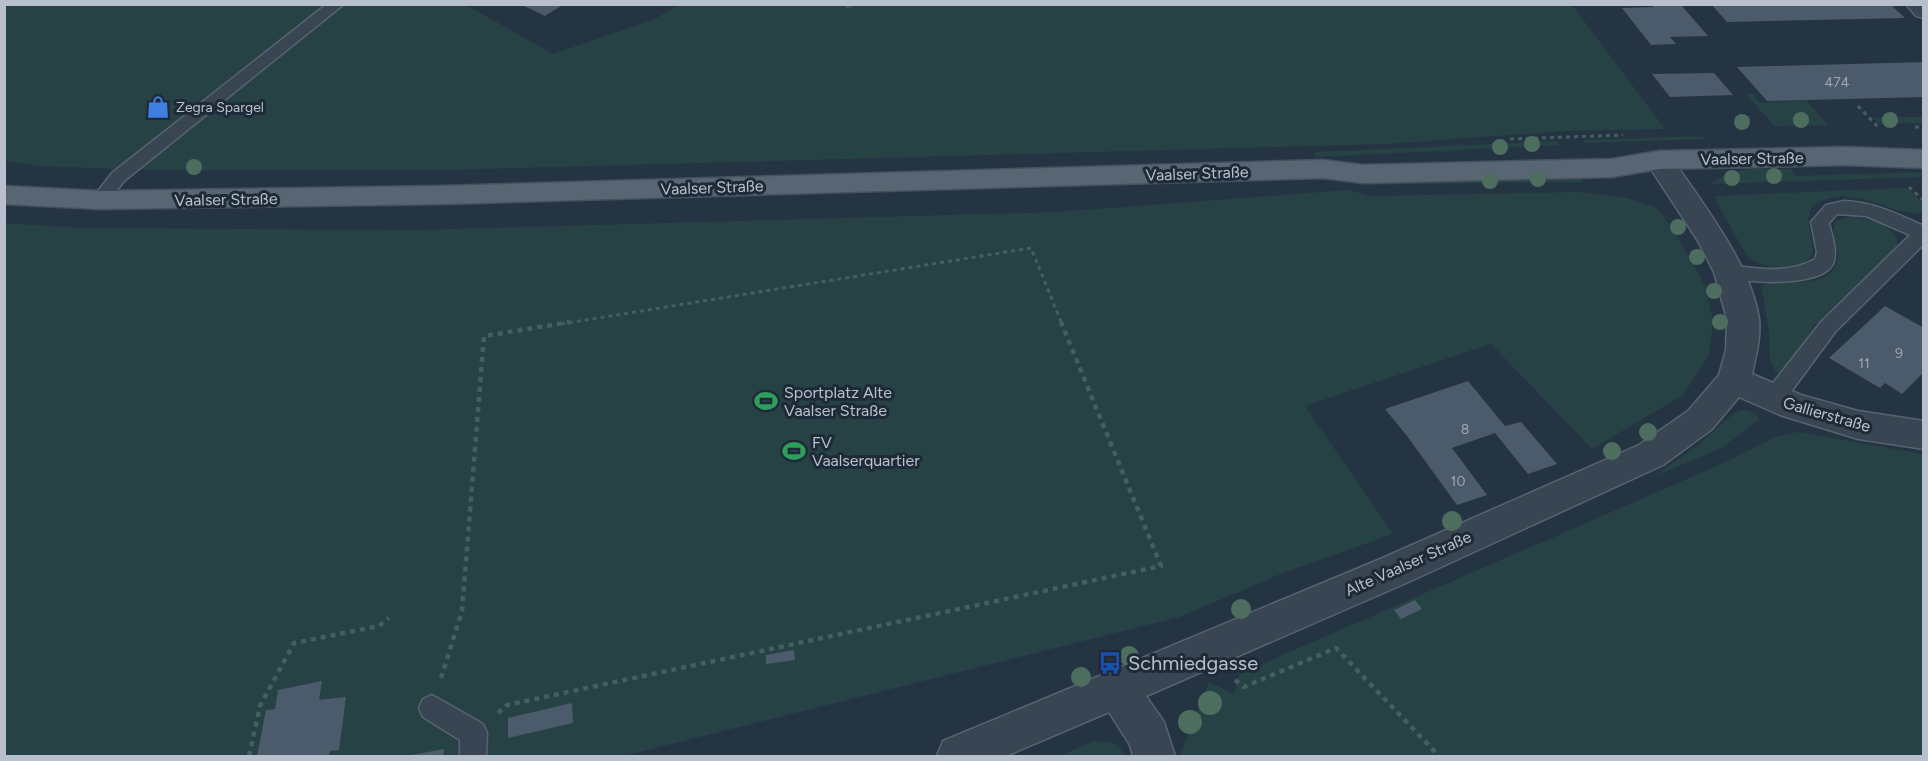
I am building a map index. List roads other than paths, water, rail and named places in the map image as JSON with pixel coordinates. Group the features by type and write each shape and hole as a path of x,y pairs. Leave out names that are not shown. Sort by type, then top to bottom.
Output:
{"main road":[{"name":"Vaalser Straße","path":"1845,156 1895,144 1923,142"},
{"name":"Vaalser Straße","path":"4,195 100,200 443,195 1323,169 1363,174 1612,168 1659,160 1845,156 1923,159"}],"street":[{"path":"1917,4 1923,11"},
{"name":"Alte Vaalser Straße","path":"958,756 1391,572 1651,455 1700,420 1734,380 1742,350 1743,319 1729,272 1711,238 1659,160"},
{"name":"Gallierstraße","path":"1734,380 1792,406 1858,425 1923,435"},
{"path":"1117,687 1149,737 1154,756"}],"lane":[{"path":"100,200 118,177 337,4"},
{"path":"1729,272 1758,276 1812,271 1824,263 1826,252 1820,222 1832,209 1852,207 1877,211 1923,233 1828,327 1774,398"},
{"path":"432,708 474,745"}],"place":[{"name":"Zegra Spargel","path":"158,107"},
{"name":"Sportplatz Alte Vaalser Straße","path":"766,401"},
{"name":"FV Vaalserquartier","path":"794,451"},
{"name":"Schmiedgasse","path":"1110,663"}]}
